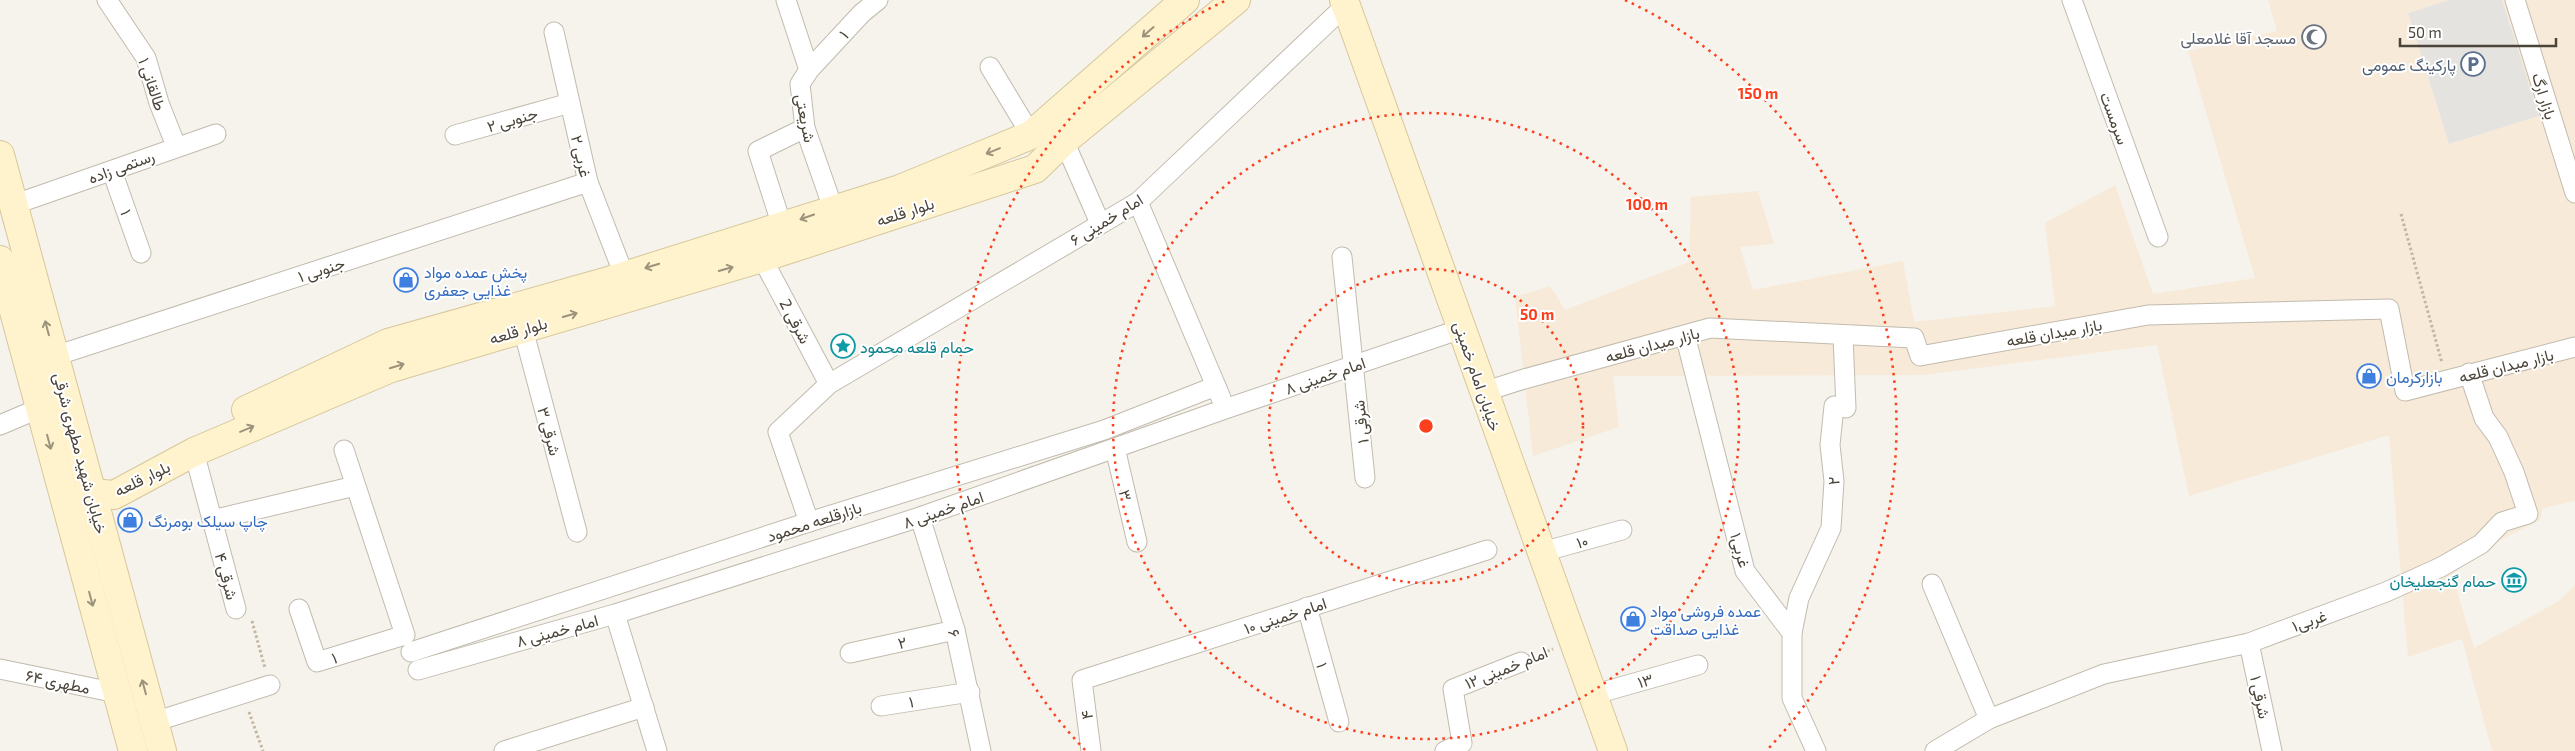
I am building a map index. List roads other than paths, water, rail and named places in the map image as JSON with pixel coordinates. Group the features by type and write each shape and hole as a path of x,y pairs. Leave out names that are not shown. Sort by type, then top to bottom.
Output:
{"main road":[{"name":"بلوار قلعه","path":"92,493 109,476 158,451 388,344 624,275 782,226 832,208 900,189 1031,135 1185,0"},
{"name":"بلوار قلعه","path":"92,493 114,496 194,452 391,368 762,258 1034,168 1064,141 1236,0"},
{"name":"خیابان امام خمینی","path":"1345,3 1542,552 1592,695 1607,745"},
{"name":"خیابان شهید مطهری شرقی","path":"0,155 162,751"},
{"name":"خیابان شهید مطهری شرقی","path":"0,260 133,751"}],"street":[{"name":"طالقانی ۱","path":"107,0 146,58 159,103 176,146"},
{"name":"شریعتی","path":"786,0 809,70 800,84 805,128 832,208"},
{"name":"۱","path":"809,70 862,13 878,0"},
{"name":"سرمست","path":"2072,0 2158,236"},
{"name":"بازار ارگ","path":"2515,0 2575,192"},
{"name":"امام خمینی ۶","path":"810,522 778,432 829,384 1138,202 1345,3"},
{"name":"۲ غربی","path":"554,32 588,182 624,275"},
{"path":"990,67 1031,135"},
{"name":"۲ جنوبی","path":"455,135 570,102"},
{"path":"782,226 758,151 805,128"},
{"name":"رستمی زاده","path":"27,200 112,171 176,146 216,134"},
{"path":"1064,141 1100,223"},
{"name":"۱","path":"112,171 142,253"},
{"name":"۱ جنوبی","path":"55,356 588,182"},
{"path":"1138,202 1225,409"},
{"name":"۱ شرقی","path":"1342,257 1365,478"},
{"name":"2 شرقی","path":"762,258 829,384"},
{"name":"بازار میدان قلعه","path":"1483,392 1710,328 1914,338 1920,356 2148,315 2389,309 2405,391 2575,347"},
{"name":"۳ شرقی","path":"523,329 577,532"},
{"name":"امام خمینی ۸","path":"418,670 615,614 920,517 1225,409 1461,329"},
{"name":"غربی۱","path":"1685,335 1745,571 1792,633"},
{"name":"۲","path":"1792,633 1799,598 1830,528 1834,481 1830,445 1834,406 1846,408 1843,336"},
{"name":"غربی۱","path":"1935,751 1990,720 2104,674 2249,643 2386,592 2425,574 2481,544 2502,522 2528,514 2514,472 2498,437 2484,418 2469,374"},
{"name":"بازارقلعه محمود","path":"408,644 810,522 1104,430 1216,386"},
{"path":"0,425 40,408"},
{"name":"۳","path":"1115,448 1137,542"},
{"path":"344,450 408,644"},
{"name":"شرقی ۴","path":"194,452 236,609"},
{"path":"212,520 355,486"},
{"name":"۶","path":"920,517 955,630 982,751"},
{"name":"۱۰","path":"1542,552 1622,530"},
{"name":"امام خمینی ۱۰","path":"1082,680 1488,550"},
{"path":"1932,584 1990,720"},
{"name":"۱","path":"1307,607 1339,722"},
{"name":"۱","path":"299,609 317,662 408,644"},
{"path":"615,614 657,751"},
{"name":"۲","path":"850,653 955,630"},
{"path":"1792,633 1792,698 1816,751"},
{"name":"۱ شرقی","path":"2249,643 2272,751"},
{"name":"امام خمینی ۱۲","path":"1445,751 1462,743 1452,689 1521,662"},
{"name":"۱۳","path":"1592,695 1698,665"},
{"name":"مطهری ۶۴","path":"0,669 116,692"},
{"name":"۴","path":"1082,680 1091,751"},
{"path":"154,722 270,685"},
{"name":"۱","path":"881,706 970,692"},
{"path":"504,751 644,707"}],"place":[{"name":"مسجد آقا غلامعلی","path":"2314,37"},
{"name":"پارکینگ عمومی","path":"2473,64"},
{"name":"پخش عمده مواد غذایی جعفری","path":"406,280"},
{"name":"حمام قلعه محمود","path":"843,346"},
{"name":"بازارکرمان","path":"2369,376"},
{"name":"چاپ سیلک بومرنگ","path":"130,520"},
{"name":"حمام گنجعلیخان","path":"2514,580"},
{"name":"عمده فروشی مواد غذایی صداقت","path":"1633,619"}]}
